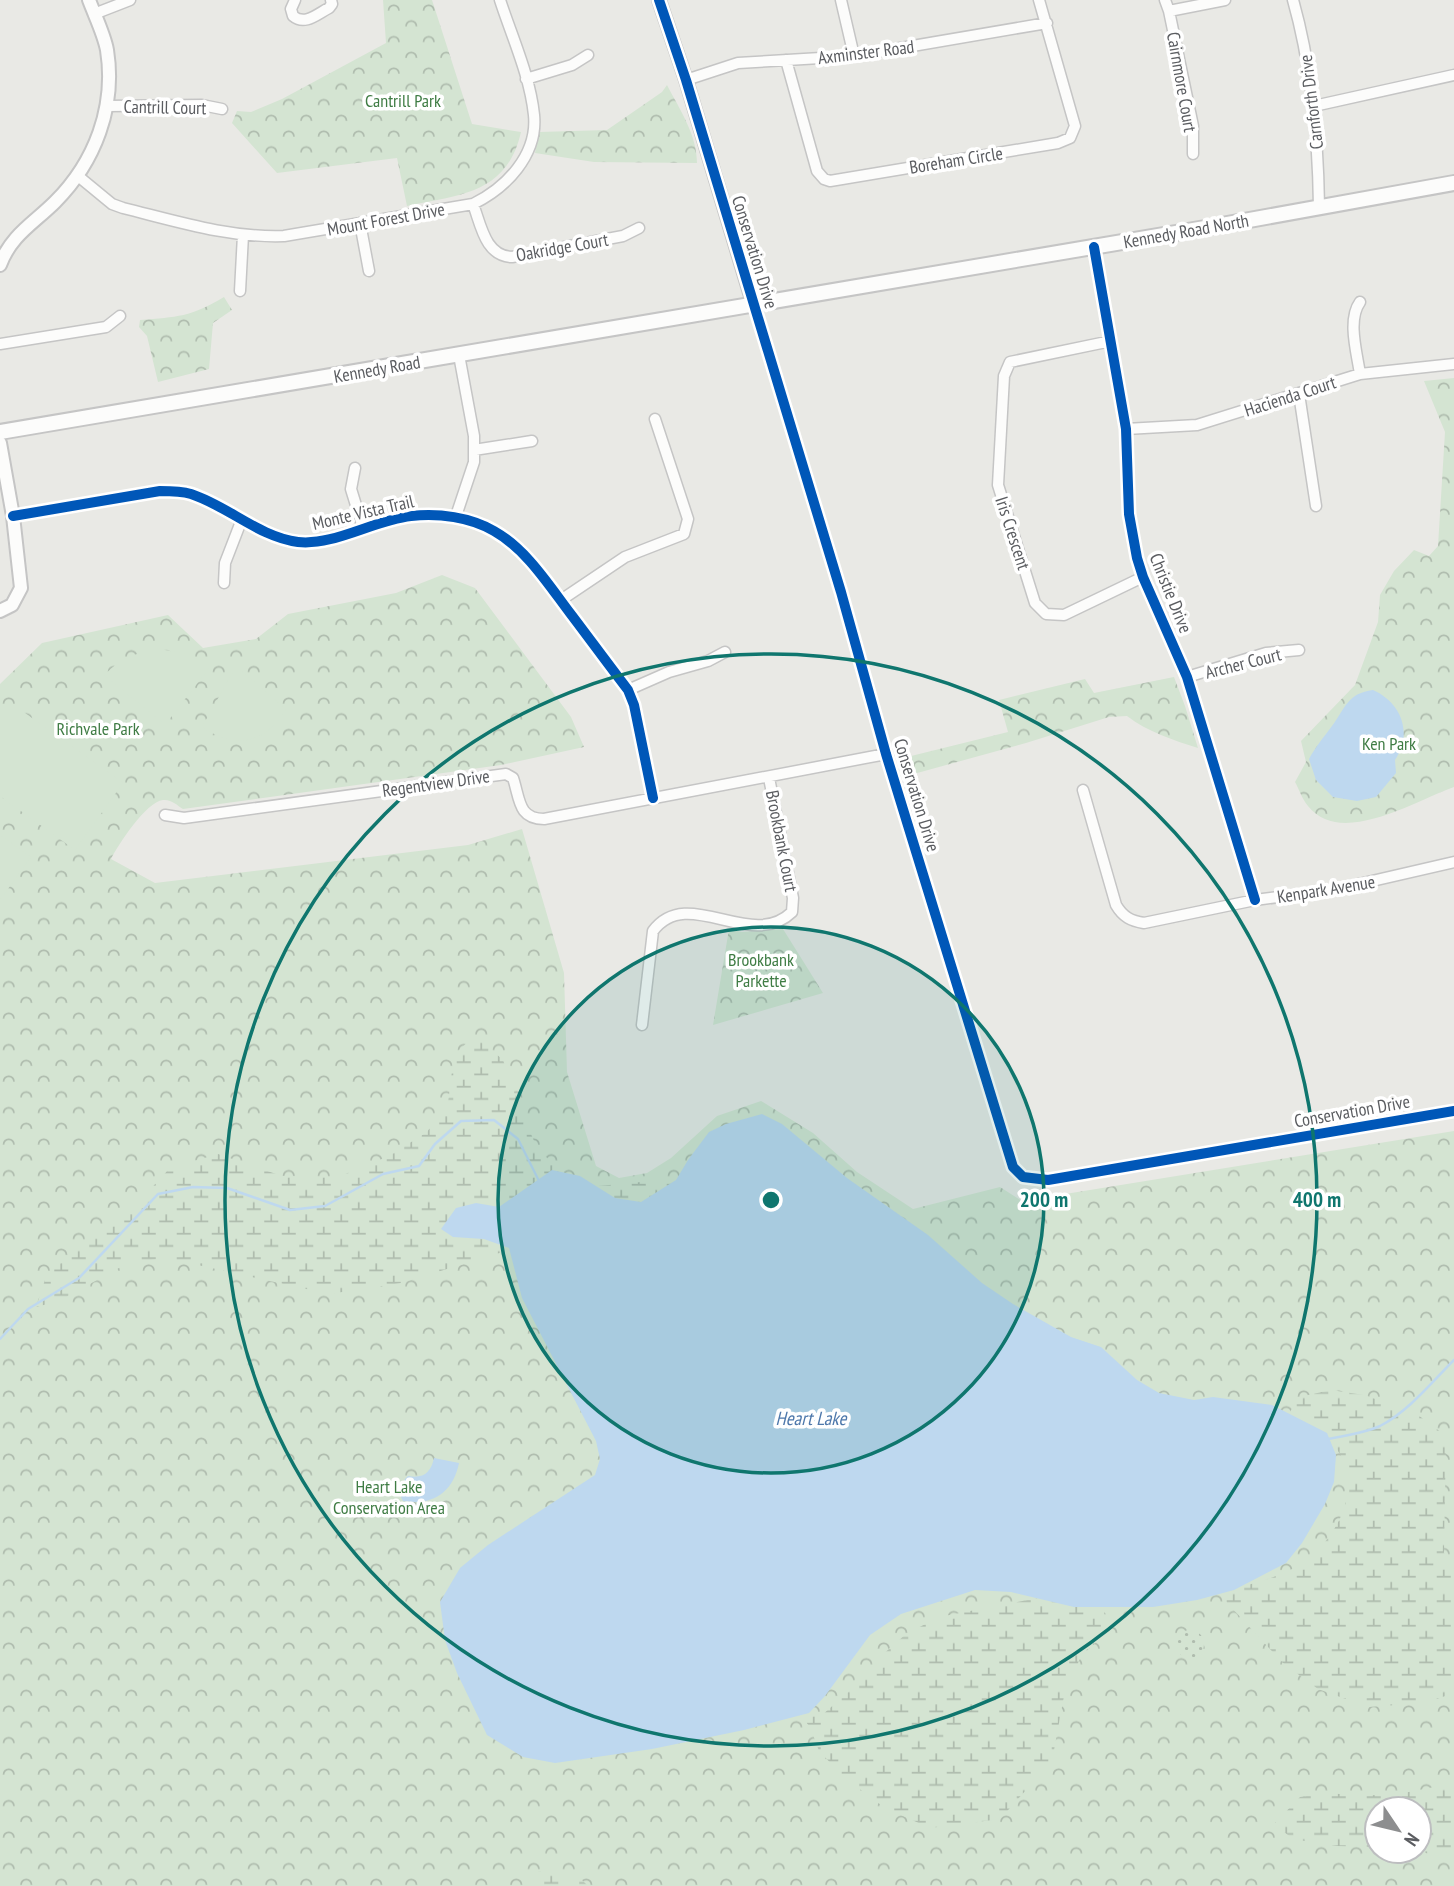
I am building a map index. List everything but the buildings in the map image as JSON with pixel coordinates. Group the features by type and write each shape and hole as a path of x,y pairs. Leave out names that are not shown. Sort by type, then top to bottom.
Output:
{"main road":[{"name":"Kennedy Road North","path":"753,303 1094,247 1454,183"},
{"name":"Kennedy Road","path":"0,432 753,303"}],"street":[{"path":"0,265 16,236 54,204 78,176 97,141 107,106 107,49 89,0"},
{"path":"94,14 130,0"},
{"path":"295,0 291,9 293,16 304,21 329,8 331,0"},
{"name":"Mount Forest Drive","path":"78,176 112,204 123,208 243,235 284,236 473,204 484,199 509,179 525,157 530,146 534,117 526,79 500,0"},
{"name":"Conservation Drive","path":"659,0 686,80 841,592 886,754 1013,1167 1023,1177 1048,1180 1454,1111"},
{"path":"841,0 854,56"},
{"name":"Boreham Circle","path":"786,60 817,171 830,181 1058,143 1070,138 1074,126 1039,0"},
{"name":"Cairnmore Court","path":"1165,0 1193,126 1193,154"},
{"name":"Cairnmore Court","path":"1168,11 1225,0"},
{"name":"Carnforth Drive","path":"1293,0 1301,29 1314,106 1320,206"},
{"name":"Axminster Road","path":"686,80 738,63 854,56 1047,23"},
{"path":"526,79 572,65 588,55"},
{"path":"1314,106 1454,75"},
{"name":"Cantrill Court","path":"107,106 202,104 222,109"},
{"name":"Oakridge Court","path":"473,204 488,245 502,257 623,236 639,228"},
{"path":"360,223 369,271"},
{"path":"240,292 243,235"},
{"name":"Christie Drive","path":"1094,247 1126,429 1129,514 1136,558 1187,677 1255,900"},
{"path":"1360,302 1353,321 1360,374"},
{"path":"0,344 106,327 120,317"},
{"name":"Iris Crescent","path":"1111,341 1010,362 1004,376 998,485 1035,603 1046,614 1064,615 1143,578"},
{"path":"456,516 472,469 474,450 474,436 459,355"},
{"name":"Hacienda Court","path":"1126,429 1197,425 1360,374 1454,364"},
{"path":"1299,394 1316,506"},
{"path":"561,600 625,557 684,534 688,519 654,419"},
{"path":"474,450 532,442"},
{"path":"0,443 13,516 21,588 12,605 0,611"},
{"path":"355,468 351,489 363,528"},
{"name":"Monte Vista Trail","path":"13,516 168,491 192,494 265,531 298,542 325,541 411,516 456,516 488,528 510,542 534,566 628,690 634,705 653,798"},
{"path":"224,583 225,563 242,519"},
{"name":"Archer Court","path":"1187,677 1266,653 1299,650"},
{"path":"628,690 669,672 708,661 725,652"},
{"name":"Regentview Drive","path":"165,815 184,818 506,774 513,778 526,814 532,819 544,819 886,754"},
{"name":"Brookbank Court","path":"642,1025 653,931 662,921 682,914 696,914 731,924 766,924 778,922 792,912 793,898 769,778"},
{"name":"Kenpark Avenue","path":"1083,790 1114,898 1122,914 1133,921 1144,923 1255,900 1333,890 1454,862"}],"green space":[{"name":"Cantrill Park","path":"383,0 432,0 472,124 521,132 514,153 505,168 493,180 479,188 445,199 407,206 397,158 277,173 232,123 237,111 251,112 282,99 386,43"},
{"path":"667,85 691,133 697,163 594,162 535,153 539,132 607,130 662,92"},
{"path":"224,297 232,310 213,323 209,369 158,382 147,336 139,327 140,320 184,315"},
{"name":"Ken Park","path":"1454,378 1454,787 1379,817 1339,823 1322,818 1308,806 1295,782 1306,762 1301,741 1355,685 1378,622 1380,595 1394,571 1414,550 1429,556 1438,546 1445,432 1424,381"},
{"name":"Heart Lake Conservation Area","path":"442,575 475,588 571,717 584,747 501,765 183,809 171,801 163,800 141,816 111,859 155,883 468,845 522,829 564,973 567,1072 596,1166 619,1178 647,1173 671,1158 717,1116 761,1101 813,1133 857,1172 913,1209 1000,1187 1022,1201 1454,1131 1454,1886 0,1886 0,684 42,643 168,615 203,648 256,639 288,614 396,593"},
{"path":"155,648 190,655 210,667 168,721 163,723 104,675 122,659"},
{"path":"239,669 286,709 269,730 249,740 238,741 227,739 202,727 234,670"},
{"path":"1174,677 1198,748 1152,731 1127,716 1109,717 910,775 903,758 1008,732 999,700 1085,679 1094,693"},
{"path":"18,708 123,783 75,850 0,796 0,732"},
{"path":"0,835 31,857 0,900"},
{"name":"Brookbank Parkette","path":"729,929 742,932 783,929 823,993 713,1025"},
{"path":"475,1035 503,1060 538,1150 568,1176 588,1187 652,1181 676,1183 659,1205 519,1266 506,1251 401,1283 329,1294 166,1258 128,1263 59,1301 36,1307 46,1277 83,1242 132,1209 170,1168 218,1154 282,1176 338,1177 389,1156 427,1132 448,1103 454,1055"},
{"path":"1331,1390 1364,1395 1414,1412 1446,1436 1444,1553 1454,1568 1454,1693 1425,1703 1368,1707 1318,1689 1283,1663 1218,1593 1260,1582 1290,1570 1312,1555 1334,1529 1347,1499 1345,1466 1330,1437 1285,1420 1299,1397"},
{"path":"1048,1596 1102,1604 1109,1624 1115,1625 1081,1656 1064,1696 1052,1761 1000,1819 930,1828 885,1808 845,1778 819,1751 810,1727 801,1716 821,1716 906,1634 939,1617"},
{"path":"1190,1630 1200,1634 1204,1644 1200,1654 1190,1658 1180,1654 1176,1644 1180,1634"},
{"path":"1454,1783 1454,1869 1433,1856 1433,1795 1375,1795 1409,1792"},
{"path":"1327,1793 1363,1796 1363,1847 1337,1846 1293,1839 1274,1824 1300,1797"},
{"path":"557,1871 580,1878 588,1886 531,1886 528,1882 537,1872"}],"water":[{"path":"1373,690 1391,703 1402,720 1403,740 1395,760 1396,773 1376,797 1357,801 1333,797 1316,780 1309,759 1348,702 1358,694"},
{"name":"Heart Lake","path":"762,1114 782,1124 847,1178 928,1235 982,1283 1071,1337 1101,1347 1137,1380 1159,1393 1194,1400 1213,1397 1272,1405 1327,1433 1336,1455 1334,1482 1325,1504 1302,1543 1286,1563 1234,1590 1197,1600 1153,1607 1074,1607 1011,1592 975,1590 901,1614 870,1635 825,1696 809,1713 744,1730 652,1749 555,1763 523,1757 487,1735 457,1673 445,1640 440,1602 460,1568 488,1545 595,1475 600,1459 596,1441 522,1298 509,1248 484,1239 453,1237 441,1229 456,1208 476,1203 499,1207 552,1170 580,1176 615,1198 641,1202 676,1180 709,1132 726,1124"},
{"path":"434,1458 459,1463 452,1482 446,1490 432,1499 403,1501 401,1497 405,1479 426,1473"}],"waterway":[{"path":"0,1339 28,1309 79,1278 158,1194 193,1187 227,1188 290,1210 325,1206 383,1174 419,1166 435,1144 461,1121 494,1120 518,1139 540,1183"},
{"path":"1327,1439 1368,1431 1391,1420 1420,1396 1454,1360"}],"cycle path":[{"path":"659,0 686,80 841,592 886,754 1013,1167 1023,1177 1048,1180 1454,1111"},
{"path":"1094,247 1126,429 1129,514 1137,558 1187,677 1255,900"},
{"path":"13,516 168,491 205,499 257,528 298,542 340,537 383,522 411,516 454,517 485,526 516,547 536,568 628,690 634,705 653,798"}],"park label":[{"name":"Richvale Park","path":"98,728"}]}
